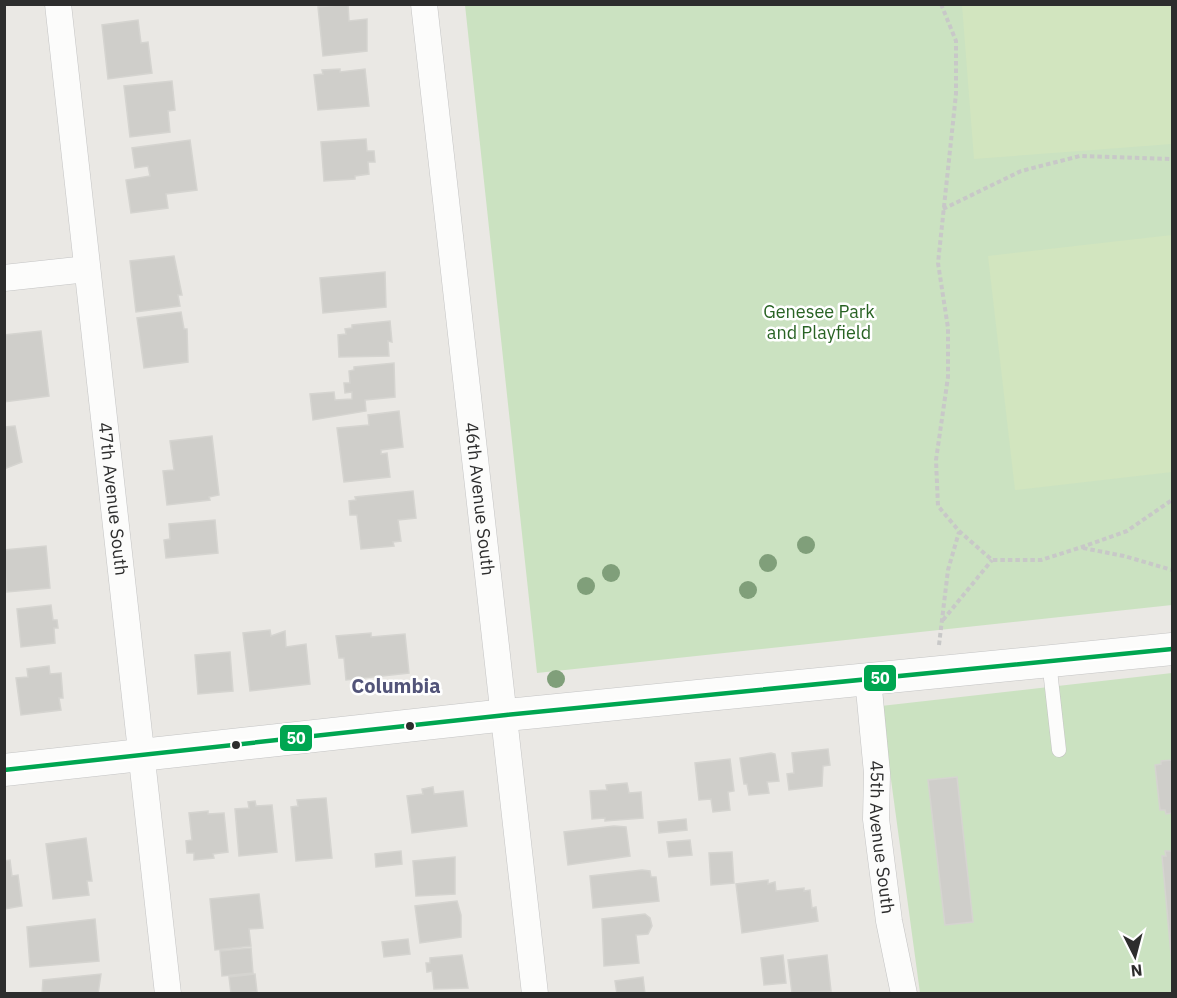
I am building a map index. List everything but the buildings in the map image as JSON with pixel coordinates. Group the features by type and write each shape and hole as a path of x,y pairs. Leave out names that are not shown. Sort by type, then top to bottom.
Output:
{"street":[{"name":"47th Avenue South","path":"58,4 168,993"},
{"name":"46th Avenue South","path":"424,4 506,715 535,993"},
{"path":"4,278 87,269"},
{"path":"4,770 506,715 1173,649"},
{"name":"45th Avenue South","path":"867,679 877,773 876,819 890,921 904,993"}],"lane":[{"path":"1049,661 1059,750"}],"path":[{"path":"941,4 956,41 951,150 939,263 948,328 948,377 936,460 938,506 959,531 992,560 1041,560 1127,531 1173,500"},
{"path":"943,209 1021,171 1080,156 1173,159"},
{"path":"939,646 948,570 959,531"},
{"path":"1082,548 1124,556 1173,570"},
{"path":"942,621 992,560"}],"green space":[{"name":"Genesee Park and Playfield","path":"465,5 1172,5 1172,605 537,673"},
{"path":"962,5 1172,5 1172,144 974,159"},
{"path":"1172,235 1172,472 1015,490 988,256"},
{"path":"1172,673 1172,993 920,993 881,706"}],"transit line":[{"name":"50","path":"4,770 506,715 1172,649"}],"district":[{"name":"Columbia","path":"396,686"}]}
